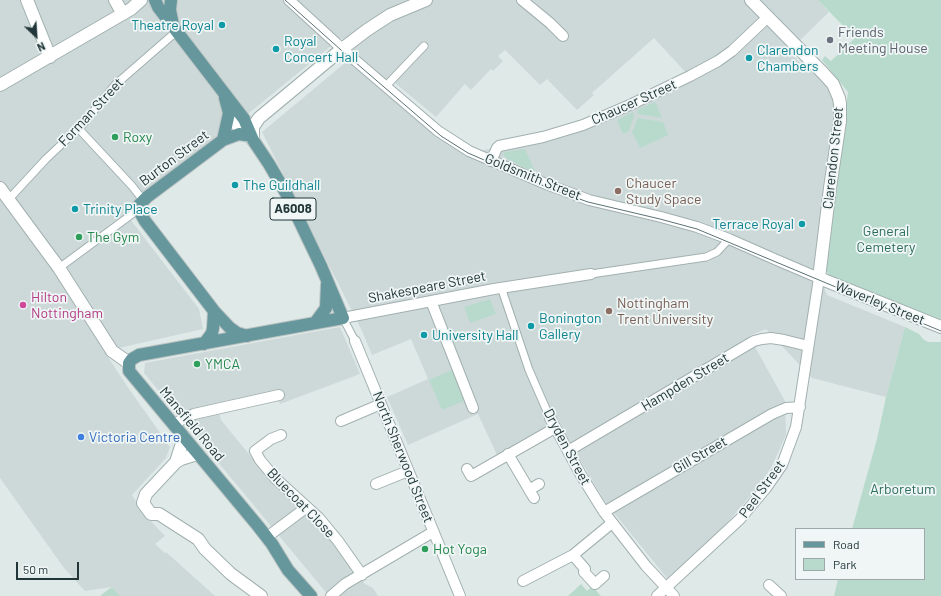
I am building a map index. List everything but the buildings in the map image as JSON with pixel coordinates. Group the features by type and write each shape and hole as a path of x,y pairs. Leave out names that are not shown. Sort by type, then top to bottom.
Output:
{"main road":[{"path":"171,0 170,10 175,28"},
{"path":"155,2 223,91"},
{"name":"Burton Street","path":"222,140 229,115 223,91"},
{"name":"A6008","path":"223,91 244,119 249,137 269,164 287,195 343,318"},
{"name":"Burton Street","path":"141,204 222,140 235,135 249,137"},
{"path":"141,204 145,222 214,311 230,328 247,336"},
{"name":"A6008","path":"315,324 326,308 327,282"},
{"path":"204,344 214,328 214,311"},
{"name":"Shakespeare Street","path":"129,363 132,359 139,356 343,318"},
{"name":"Mansfield Road","path":"129,363 129,371 131,375 268,537 288,570 311,596"}],"street":[{"path":"27,0 50,57"},
{"path":"115,0 127,12"},
{"path":"0,85 127,12 141,0"},
{"name":"Goldsmith Street","path":"289,0 342,49 438,131 453,141 491,161 589,200 697,227 729,239 819,278"},
{"path":"229,115 249,137 258,118 342,49 390,15 426,0"},
{"path":"522,0 563,36"},
{"name":"Clarendon Street","path":"751,0 833,84 839,98 840,121 819,278"},
{"path":"127,12 155,2"},
{"name":"Chaucer Street","path":"491,161 499,146 543,137 583,124 632,104 690,76 718,61 732,51 768,17"},
{"name":"Forman Street","path":"9,199 46,159 78,128 115,85 175,28"},
{"path":"386,86 424,46"},
{"path":"78,128 132,186 141,204"},
{"path":"0,188 59,268 112,351 129,363"},
{"name":"Burton Street","path":"59,268 141,204"},
{"name":"Shakespeare Street","path":"343,318 431,302 500,287 706,257 716,252 729,239"},
{"name":"Waverley Street","path":"819,278 941,327"},
{"name":"Peel Street","path":"657,596 740,519 766,488 782,465 791,444 800,407 819,278"},
{"name":"Dryden Street","path":"500,287 529,370 552,423 604,512 646,566 674,596"},
{"path":"431,302 473,408"},
{"name":"North Sherwood Street","path":"343,318 355,341 382,404 460,596"},
{"name":"Hampden Street","path":"568,451 754,341 771,338 808,346"},
{"path":"173,424 194,414 279,395"},
{"path":"341,421 382,404"},
{"name":"Gill Street","path":"604,512 772,414 786,408 800,407"},
{"path":"467,470 471,476 508,454 552,423"},
{"name":"Bluecoat Close","path":"281,435 252,448 272,474 319,518 338,541 362,575"},
{"path":"176,462 184,438"},
{"path":"197,454 176,462 146,494 146,512 159,514 198,540 205,549 231,574 261,596"},
{"path":"508,454 532,494 539,484"},
{"path":"376,484 408,471"},
{"path":"268,537 306,507"},
{"path":"523,581 573,555 612,523"},
{"path":"330,596 345,584 433,532"},
{"path":"573,555 586,569 584,572 595,584 604,576"}],"shaded area":[{"path":"0,0 818,0 829,12 789,51 800,63 805,59 823,73 840,121 820,275 827,295 905,327 886,397 812,378 766,329 749,336 785,401 786,435 772,466 759,486 713,539 667,578 606,503 557,422 497,455 478,414 408,445 387,397 428,379 411,339 372,355 362,331 262,132 357,53 341,38 238,122 123,210 199,309 203,329 114,349 106,354 170,447 166,458 132,495 144,514 165,536 155,544 215,596 120,596 112,587 85,591 64,568 0,478","holes":["654,38 688,75 543,137 480,151 425,117 388,80 395,83 436,117 465,84 471,90 491,69 493,71 503,61 498,56 505,50 540,85 547,79 577,110 594,95 592,93"]},
{"path":"340,327 360,374 280,404 274,391 217,403 221,420 261,469 289,499 312,516 365,584 373,588 378,596 329,596 144,373 145,363"}],"green space":[{"name":"General Cemetery","path":"818,0 941,0 941,320 829,276 826,269 848,92 822,60 825,56 831,61 855,38"},
{"path":"655,102 662,118 638,114 637,110"},
{"path":"633,112 634,115 629,131 623,134 617,120"},
{"path":"638,118 663,122 668,135 640,148 632,132"},
{"path":"525,149 536,174 506,158 503,154 504,152"},
{"path":"490,299 496,314 470,323 464,307"},
{"name":"Arboretum","path":"905,327 919,334 928,342 941,342 941,596 834,596 838,580 925,580 925,528 852,528 877,439 886,397"},
{"path":"452,370 464,401 442,410 429,380"},
{"path":"581,584 587,591 592,586 601,596 568,596"},
{"path":"112,587 120,596 100,596 101,595"}],"tram line":[{"path":"285,0 441,136 468,153 551,189 588,202 697,229 941,331"}],"place":[{"name":"Theatre Royal","path":"222,25"},
{"name":"Friends Meeting House","path":"830,40"},
{"name":"Royal Concert Hall","path":"276,49"},
{"name":"Clarendon Chambers","path":"749,58"},
{"name":"Roxy","path":"115,137"},
{"name":"The Guildhall","path":"235,185"},
{"name":"Chaucer Study Space","path":"618,191"},
{"name":"Trinity Place","path":"75,209"},
{"name":"Terrace Royal","path":"802,224"},
{"name":"The Gym","path":"79,237"},
{"name":"Hilton Nottingham","path":"23,305"},
{"name":"Nottingham Trent University","path":"609,311"},
{"name":"Bonington Gallery","path":"531,326"},
{"name":"University Hall","path":"424,335"},
{"name":"YMCA","path":"197,364"},
{"name":"Victoria Centre","path":"81,437"},
{"name":"Hot Yoga","path":"425,549"}]}
